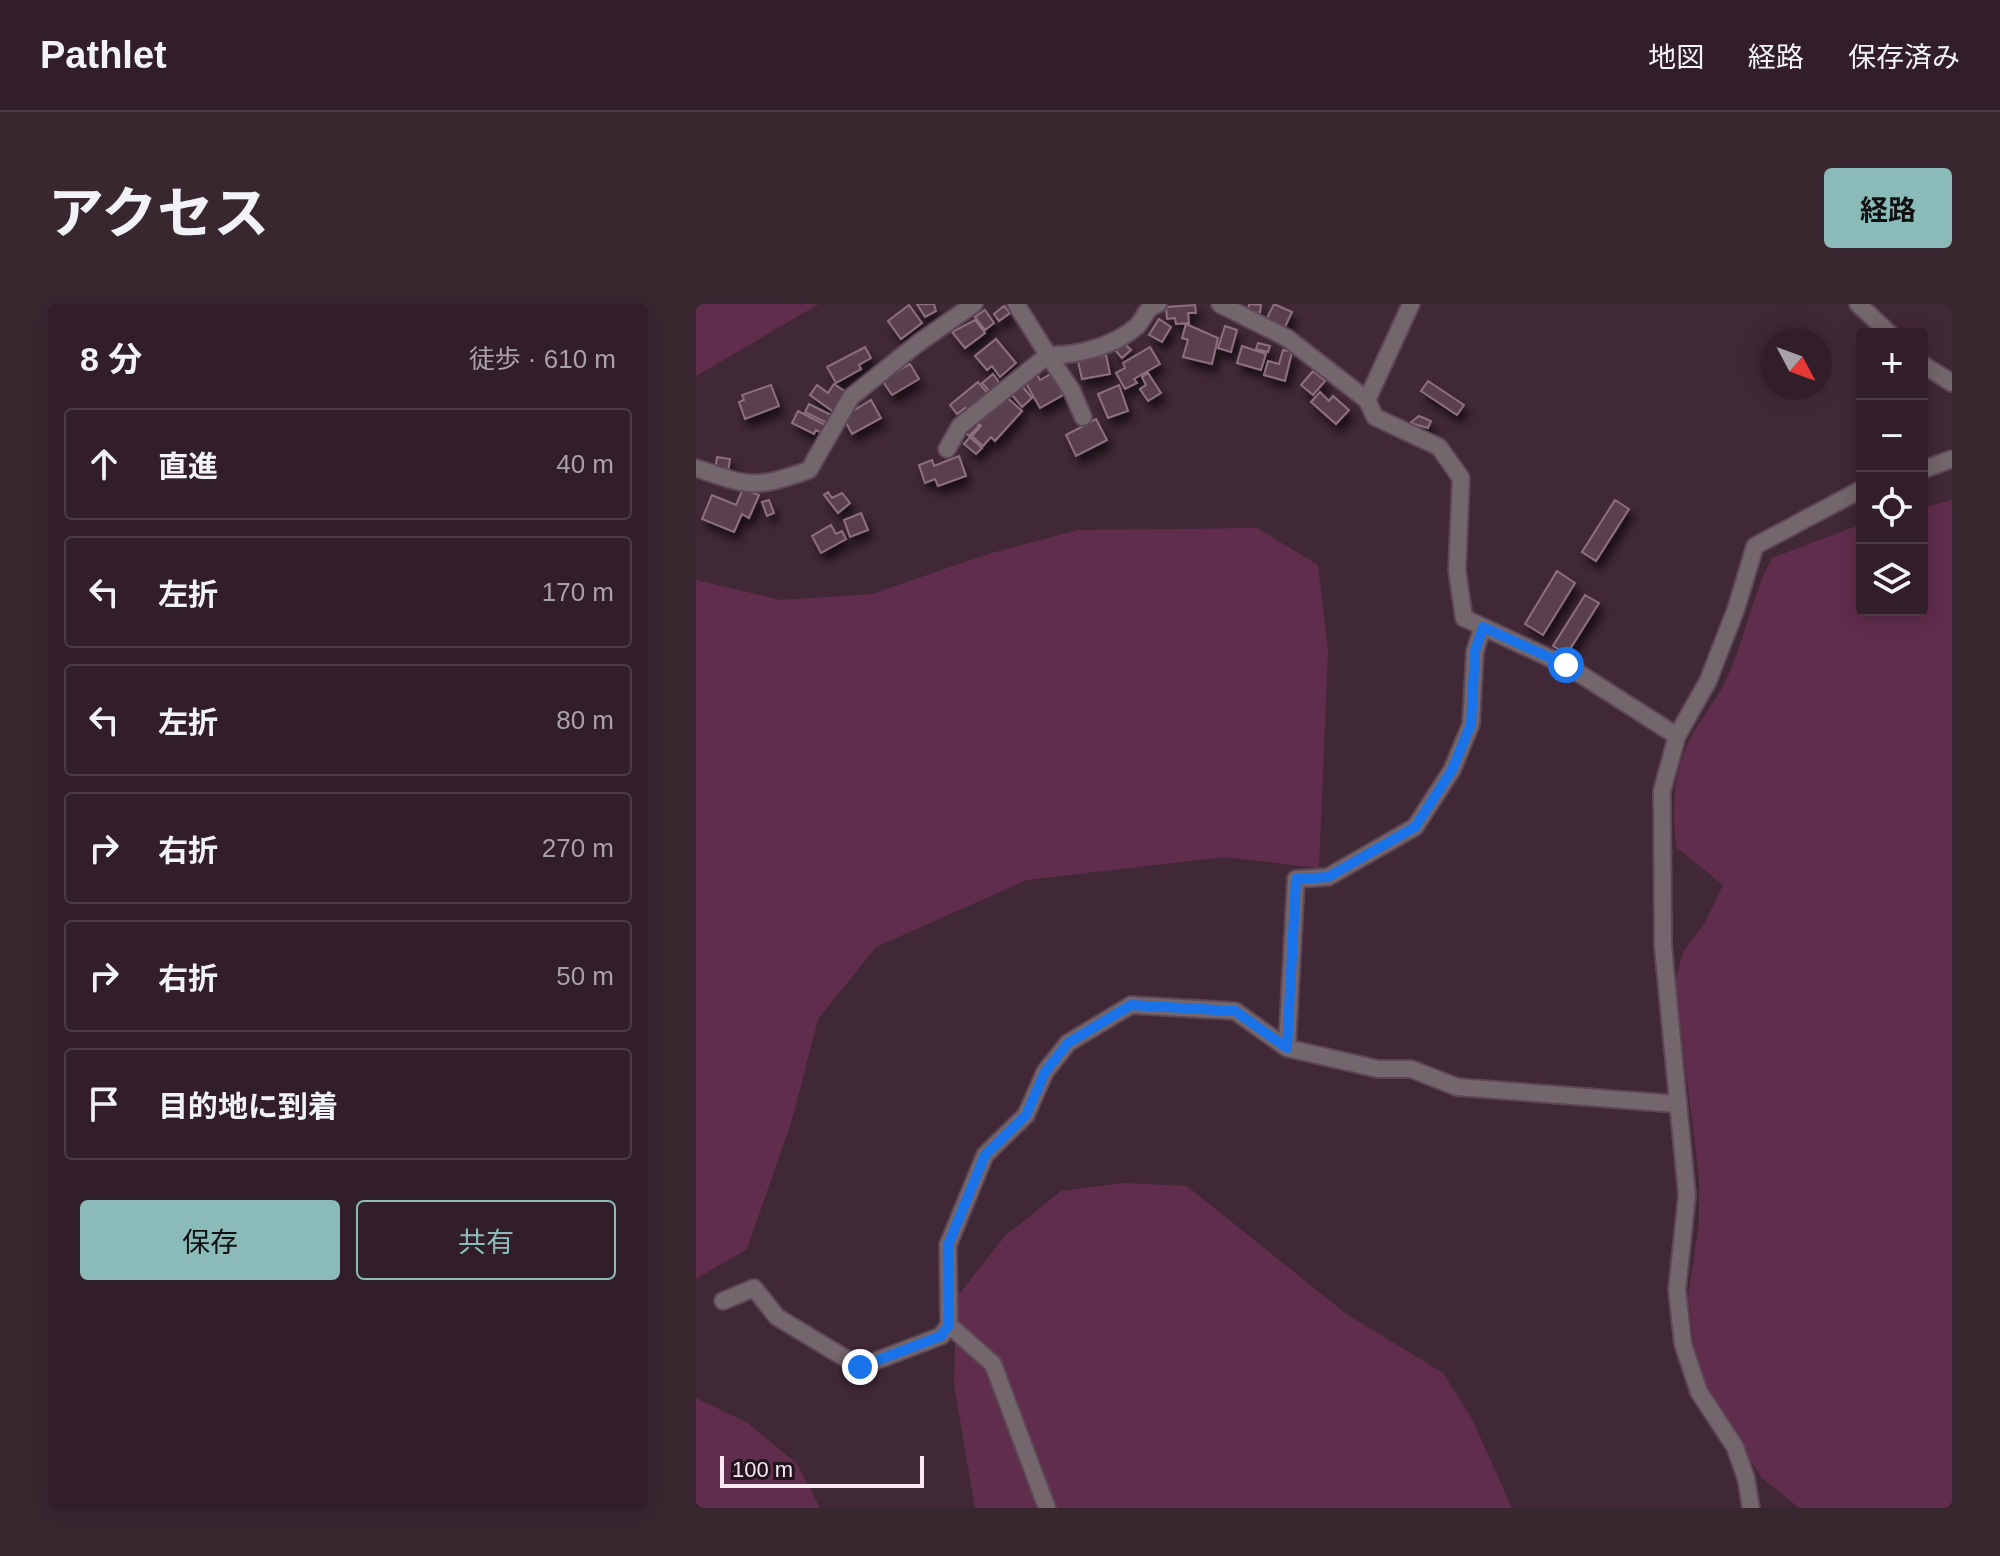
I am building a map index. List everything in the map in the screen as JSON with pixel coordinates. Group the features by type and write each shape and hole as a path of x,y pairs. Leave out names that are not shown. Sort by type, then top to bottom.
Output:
{"street":[{"path":"696,468 764,486 809,470 851,397 917,344 974,304"},
{"path":"1016,304 1072,391 1083,417"},
{"path":"1220,304 1287,338 1367,400 1375,417 1439,447 1461,478 1457,570 1464,618 1569,667 1677,736"},
{"path":"1367,400 1411,304"},
{"path":"1858,304 1884,328"},
{"path":"947,449 960,426 1048,355 1065,356 1107,344 1137,326 1153,305"},
{"path":"1928,368 1952,383"},
{"path":"1928,468 1952,459"},
{"path":"1751,1508 1746,1478 1735,1447 1699,1392 1683,1344 1677,1290 1687,1195 1663,946 1662,791 1677,736 1708,681 1736,609 1755,546 1856,492"},
{"path":"1287,1048 1296,879 1328,877 1415,827 1452,770 1471,724 1475,651 1483,627"},
{"path":"723,1301 754,1288 777,1317 860,1367 941,1336 949,1325 948,1245 985,1155 1026,1115 1045,1072 1068,1043 1131,1005 1235,1011 1287,1048 1378,1069 1411,1069 1457,1087 1677,1104"},
{"path":"949,1325 993,1364 1047,1508"}],"shaded area":[{"path":"696,304 819,304 696,376"},
{"path":"1952,500 1952,1508 1799,1508 1761,1477 1708,1395 1694,1345 1688,1297 1699,1223 1699,1177 1675,983 1683,952 1706,921 1723,885 1676,847 1674,807 1677,781 1688,743 1733,665 1772,558 1856,526 1856,616 1928,616 1928,506"},
{"path":"1257,528 1318,565 1328,651 1319,868 1224,857 1027,880 876,947 818,1019 792,1120 747,1249 696,1279 696,580 781,600 872,594 988,554 1078,530"},
{"path":"1123,1183 1187,1186 1345,1313 1443,1373 1472,1419 1512,1508 975,1508 954,1384 956,1298 1005,1236 1061,1191"},
{"path":"696,1398 748,1423 797,1464 820,1508 696,1508"}],"building":[{"path":"917,304 934,304 936,311 925,317"},
{"path":"1249,304 1261,305 1260,313 1248,311"},
{"path":"1274,304 1292,312 1284,329 1266,320"},
{"path":"909,305 922,323 901,339 888,321"},
{"path":"1195,305 1196,313 1188,313 1189,323 1176,324 1175,318 1167,319 1166,307"},
{"path":"1004,306 1010,313 999,321 994,314"},
{"path":"985,310 994,323 985,330 975,317"},
{"path":"1159,319 1171,327 1162,342 1149,335"},
{"path":"975,320 985,333 965,348 952,332"},
{"path":"1186,324 1218,338 1212,364 1183,357 1188,340 1182,338"},
{"path":"1225,326 1237,330 1231,352 1218,348"},
{"path":"996,339 1016,363 1000,377 992,366 987,370 975,356"},
{"path":"1124,343 1131,350 1122,358 1115,350"},
{"path":"1258,343 1270,346 1268,352 1256,349"},
{"path":"1242,346 1266,354 1261,370 1237,363"},
{"path":"865,347 871,358 859,365 861,369 836,383 827,367"},
{"path":"1150,347 1160,364 1134,379 1137,383 1125,389 1116,373 1125,368 1123,363"},
{"path":"1283,350 1292,352 1285,381 1264,375 1268,361 1279,364"},
{"path":"1106,355 1110,374 1082,379 1078,361"},
{"path":"910,364 919,379 892,395 882,380"},
{"path":"1035,371 1040,380 1056,371 1066,389 1061,391 1063,395 1040,408 1023,378"},
{"path":"1313,371 1325,381 1313,395 1301,385"},
{"path":"1148,373 1161,393 1148,401 1140,389 1146,385 1142,377"},
{"path":"993,374 1001,385 991,393 982,383"},
{"path":"1428,381 1464,405 1457,415 1421,391"},
{"path":"978,382 990,396 969,413 965,408 957,414 950,405"},
{"path":"1019,382 1032,398 1022,407 1008,390"},
{"path":"834,384 849,394 835,413 810,395 817,385 828,393"},
{"path":"771,385 779,406 745,419 739,402 744,400 742,395"},
{"path":"1119,385 1128,411 1108,418 1098,394"},
{"path":"1320,392 1329,401 1333,396 1349,410 1336,424 1311,402"},
{"path":"1003,394 1022,411 995,441 991,437 983,446 972,436 981,426 977,423"},
{"path":"871,400 881,418 852,434 843,417"},
{"path":"809,404 831,415 827,423 805,412"},
{"path":"798,411 825,425 821,433 816,430 814,434 792,423"},
{"path":"1419,416 1431,421 1428,428 1410,423"},
{"path":"1096,419 1107,440 1076,456 1066,435"},
{"path":"972,420 979,426 969,436 963,430"},
{"path":"970,437 982,448 976,454 964,444"},
{"path":"959,456 966,476 938,486 935,479 925,483 919,465 932,460 934,466"},
{"path":"717,457 730,459 728,472 715,470"},
{"path":"743,489 759,495 749,518 742,514 734,532 702,519 712,495 736,505"},
{"path":"828,492 832,498 842,493 850,503 838,513 824,495"},
{"path":"769,500 774,513 767,516 762,502"},
{"path":"1615,500 1629,509 1596,561 1582,552"},
{"path":"861,513 868,530 850,537 844,520"},
{"path":"831,525 836,534 842,531 846,539 821,553 812,536"},
{"path":"1557,571 1575,583 1543,635 1525,624"},
{"path":"1585,595 1599,603 1567,654 1553,646"}],"route":[{"path":"860,1367 941,1336 949,1325 948,1245 985,1155 1026,1115 1045,1072 1068,1043 1131,1005 1235,1011 1287,1048 1296,879 1328,877 1415,827 1452,770 1471,724 1475,651 1483,627 1566,665"}]}
